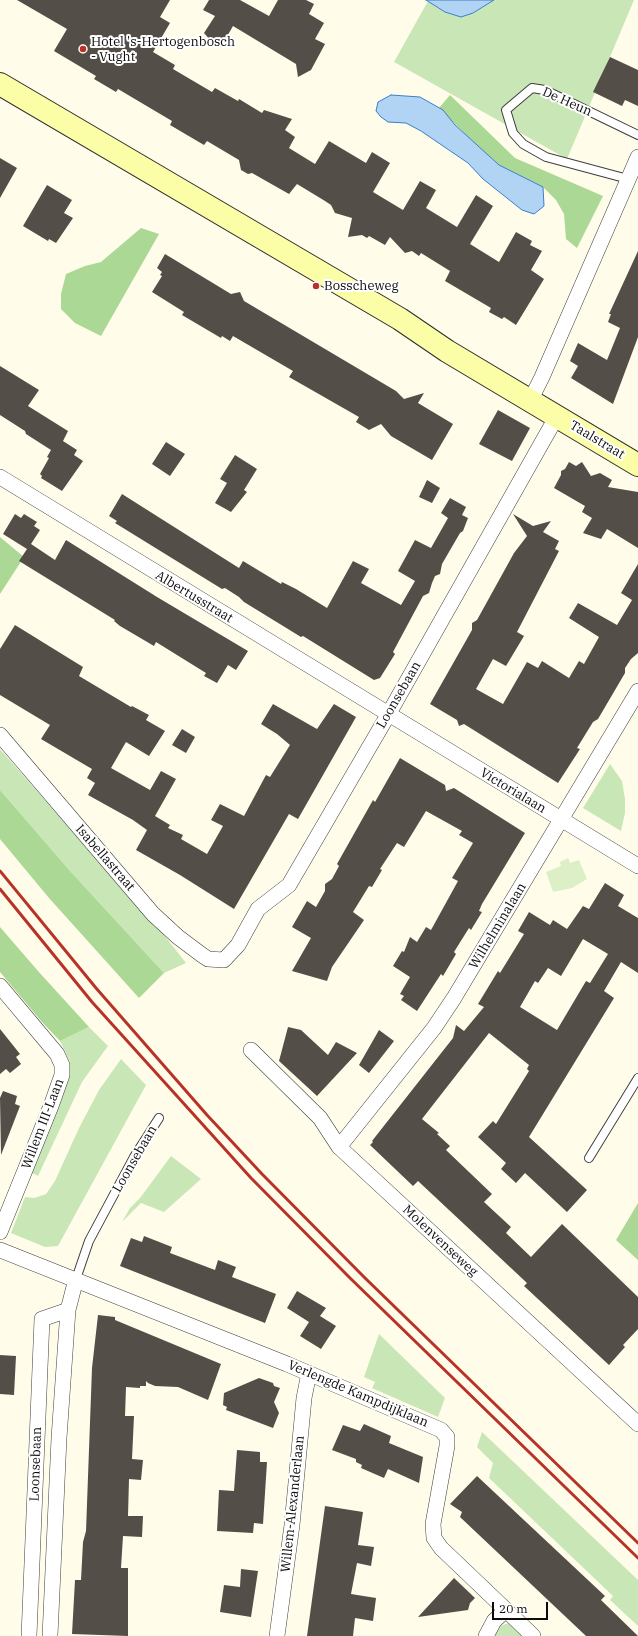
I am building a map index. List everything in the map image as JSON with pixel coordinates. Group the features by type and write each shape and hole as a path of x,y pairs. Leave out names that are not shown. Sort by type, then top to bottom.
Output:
{"main road":[{"path":"0,84 400,319 447,351 557,416"},
{"name":"Taalstraat","path":"557,416 638,465"}],"street":[{"path":"530,401 542,377 638,157"},
{"name":"Loonsebaan","path":"224,960 238,946 258,909 289,885 388,715 557,416"},
{"name":"Albertusstraat","path":"0,477 388,715"},
{"name":"Wilhelminalaan","path":"339,1147 434,1028 454,998 638,691"},
{"name":"Victorialaan","path":"388,715 638,866"},
{"name":"Isabellastraat","path":"0,735 153,914 178,937 208,959 224,960"},
{"name":"Willem III-Laan","path":"0,986 57,1054 62,1065 62,1075 0,1232"},
{"name":"Molenvenseweg","path":"251,1050 320,1118 339,1147 638,1424"},
{"name":"Verlengde Kampdijklaan","path":"0,1250 309,1373 431,1425 444,1434 447,1438 447,1446 433,1524 434,1538 441,1548 506,1610"},
{"name":"Loonsebaan","path":"50,1636 59,1438 68,1310 76,1279"},
{"name":"Loonsebaan","path":"29,1636 42,1319 68,1310"},
{"name":"Willem-Alexanderlaan","path":"276,1636 292,1525 304,1398 309,1373"},
{"path":"486,1636 494,1621 506,1610 533,1636"}],"lane":[{"name":"De Heun","path":"628,179 546,157 523,144 513,133 506,110 532,88 546,90 638,135"},
{"path":"589,1158 638,1078"},
{"name":"Loonsebaan","path":"76,1279 88,1241 134,1157 159,1118"}],"green space":[{"path":"494,0 634,0 567,159 394,62 428,1 445,12 461,17 473,13"},
{"path":"450,95 515,158 603,196 577,248 566,239 564,214 556,200 543,187 499,165 476,145 439,108"},
{"path":"141,228 159,234 101,336 75,323 61,309 61,294 66,274 85,266 101,262"},
{"path":"0,537 24,557 0,594"},
{"path":"0,749 168,940 186,963 164,973 71,872 0,790"},
{"path":"610,764 622,781 625,799 625,813 621,831 583,808"},
{"path":"0,790 71,872 164,973 139,998 49,898 0,839"},
{"path":"568,858 570,863 579,860 587,879 572,888 553,892 546,872 561,866 560,862"},
{"path":"0,927 89,1027 60,1041 41,1021 0,972"},
{"path":"89,1027 108,1046 82,1082 38,1176 32,1173 70,1062 60,1041"},
{"path":"121,1059 146,1085 58,1246 45,1247 11,1233 25,1197 34,1198 46,1194 55,1181 79,1128 99,1090"},
{"path":"171,1156 201,1179 164,1212 141,1203 122,1222 130,1208 140,1198"},
{"path":"638,1203 638,1260 616,1240"},
{"path":"379,1334 445,1398 438,1417 372,1388 375,1382 364,1377"},
{"path":"482,1432 638,1580 638,1626 610,1600 613,1596 489,1478 493,1463 477,1447"},
{"path":"508,1623 514,1625 526,1636 493,1636 496,1628"}],"water":[{"path":"426,0 494,0 473,13 461,17 445,12"},
{"path":"391,95 420,97 443,110 455,125 499,165 543,187 544,206 534,214 522,210 483,179 468,163 421,131 406,123 388,122 381,117 376,111 378,102"}],"building":[{"path":"17,0 170,0 160,17 170,23 153,52 175,65 173,69 212,92 215,88 238,101 239,99 262,113 264,110 292,119 285,130 295,137 289,148 315,164 329,141 366,163 372,152 390,163 373,192 403,210 420,181 436,190 426,208 457,227 476,195 493,206 470,244 499,262 516,232 532,241 530,245 542,251 531,270 544,279 516,325 504,317 502,319 489,312 491,308 445,281 450,271 421,253 419,256 412,251 405,253 390,237 385,245 369,236 367,238 362,235 348,237 352,218 335,213 331,205 325,201 297,184 289,194 252,173 248,174 241,170 239,160 207,141 204,145 170,125 172,121 118,89 116,92 94,79 96,76 54,51 67,29"},
{"path":"209,0 240,0 269,16 278,0 306,0 314,4 309,14 324,23 315,39 325,44 311,70 298,77 296,64 233,26 221,47 211,41 204,33 215,16 203,10"},
{"path":"610,57 638,70 638,106 625,100 622,106 593,92"},
{"path":"0,158 17,168 0,198"},
{"path":"47,185 72,200 64,213 73,218 56,243 49,239 48,241 23,226"},
{"path":"638,251 638,337 613,404 571,378 578,366 570,361 578,343 607,360 620,328 608,322 611,314 609,314"},
{"path":"165,254 231,294 240,292 244,301 396,391 404,399 424,393 418,403 453,424 432,460 391,436 381,424 369,430 356,422 359,417 289,377 293,371 233,336 230,341 222,336 221,338 182,315 184,312 152,292 162,276 160,275 162,272 157,268"},
{"path":"0,366 39,390 28,406 68,431 63,441 77,450 74,455 83,461 62,491 41,478 42,476 40,474 49,458 47,457 51,450 0,415"},
{"path":"498,410 530,428 512,461 479,444"},
{"path":"166,442 185,454 170,476 152,464"},
{"path":"235,455 257,469 244,490 247,492 231,512 215,503 227,483 220,479"},
{"path":"569,462 576,466 582,462 591,476 600,473 612,480 608,487 638,492 638,548 607,529 601,539 583,533 592,518 582,512 585,506 554,488 561,475 561,471 565,469"},
{"path":"427,480 440,488 432,503 419,497"},
{"path":"122,494 239,568 243,561 281,584 282,582 296,589 327,608 353,561 369,569 361,583 401,605 415,581 398,571 415,540 431,548 448,518 441,513 450,498 466,507 462,515 468,518 463,531 460,533 442,564 440,574 435,576 429,593 423,596 393,652 395,654 380,678 374,680 303,636 301,637 244,602 225,588 222,589 115,523 117,521 109,516"},
{"path":"15,514 21,518 24,514 37,522 34,526 40,530 31,544 55,560 66,540 157,597 248,651 236,670 228,665 217,683 204,676 206,673 156,642 154,646 120,626 114,621 115,620 19,561 27,549 3,534"},
{"path":"513,514 533,526 551,521 543,532 559,541 555,549 559,551 517,632 524,636 506,666 493,659 476,689 503,704 527,662 538,668 542,661 569,678 579,661 584,664 599,637 569,618 578,603 617,625 632,600 621,593 638,564 638,653 631,659 625,668 625,673 598,719 593,722 577,748 580,749 558,783 464,724 459,726 457,720 430,704 472,630 472,623 477,620 514,553 527,536"},
{"path":"15,625 83,667 79,676 131,707 132,706 149,715 146,720 165,731 149,756 126,742 111,768 150,790 161,771 176,779 155,816 170,825 168,828 183,835 181,839 207,854 223,826 211,820 220,804 244,816 266,775 270,777 290,745 277,734 261,724 273,704 317,729 334,704 356,717 298,819 289,814 234,909 180,875 136,850 147,830 133,820 88,795 95,783 87,778 92,769 41,739 50,725 0,695 0,649"},
{"path":"182,729 195,737 186,753 172,745"},
{"path":"400,758 445,785 446,791 454,788 525,833 482,904 479,911 482,912 471,930 469,928 454,952 456,954 443,976 441,974 417,1011 401,1000 404,996 400,994 410,977 393,966 402,951 404,952 410,937 417,942 426,927 431,930 458,881 452,878 473,843 459,835 462,831 426,811 404,847 397,843 380,869 382,870 372,887 369,886 353,912 364,920 332,967 327,981 292,971 311,938 292,927 307,901 316,907 325,891 325,884 332,879 339,866 337,864 373,800 375,802"},
{"path":"605,883 624,895 618,906 638,918 638,973 621,962 604,991 614,998 529,1137 587,1190 567,1212 525,1173 516,1183 501,1169 506,1163 478,1137 493,1121 496,1124 529,1071 527,1069 529,1065 489,1033 422,1119 439,1133 437,1134 450,1146 446,1150 492,1194 484,1202 511,1227 506,1233 531,1257 562,1224 638,1297 638,1329 623,1345 625,1347 609,1365 524,1286 527,1283 418,1181 413,1186 370,1145 453,1038 456,1025 464,1031 484,1007 478,1004 498,971 500,973 524,934 518,931 529,912 550,925 553,920 567,929 583,906 589,909","holes":["583,939 608,954 590,983 586,981 557,1030 520,1007 535,981 538,983 548,968 561,976"]},
{"path":"288,1027 301,1030 328,1055 336,1042 357,1053 317,1096 279,1061"},
{"path":"0,1029 20,1054 16,1057 21,1064 10,1073 6,1069 0,1074"},
{"path":"379,1030 394,1041 369,1073 359,1065"},
{"path":"3,1091 17,1096 15,1104 20,1106 1,1155 0,1098"},
{"path":"144,1236 172,1247 170,1253 215,1270 218,1260 236,1267 232,1277 276,1294 265,1323 120,1266 131,1238 142,1242"},
{"path":"297,1291 326,1308 320,1316 336,1326 321,1349 300,1336 309,1322 287,1308"},
{"path":"98,1315 115,1317 115,1320 221,1364 208,1400 178,1387 155,1386 146,1381 146,1386 140,1386 140,1388 126,1387 125,1416 134,1416 132,1459 143,1460 141,1480 129,1479 128,1516 143,1516 142,1537 123,1536 121,1568 128,1568 128,1636 72,1634 75,1580 81,1580 83,1542 86,1531 92,1368"},
{"path":"0,1355 16,1356 14,1395 0,1394"},
{"path":"259,1378 273,1383 274,1386 280,1388 274,1402 279,1413 273,1428 226,1410 227,1407 223,1405 224,1393"},
{"path":"364,1424 391,1436 389,1443 423,1457 419,1483 388,1469 384,1478 361,1468 362,1465 356,1462 356,1459 332,1450 343,1425 360,1431"},
{"path":"237,1450 260,1452 260,1462 267,1462 263,1524 254,1523 253,1533 217,1531 219,1490 234,1491"},
{"path":"477,1476 605,1596 601,1600 638,1636 586,1636 460,1517 462,1512 450,1504"},
{"path":"325,1506 363,1512 358,1545 374,1547 371,1566 357,1563 351,1594 376,1598 373,1621 355,1618 353,1636 307,1636"},
{"path":"241,1569 258,1571 251,1617 220,1612 224,1585 240,1587"},
{"path":"454,1578 475,1598 470,1603 468,1610 418,1617"}],"railway":[{"path":"0,871 96,988 207,1115 262,1174 365,1278 638,1543"},
{"path":"0,889 92,1002 251,1178 350,1278 638,1558"}],"place":[{"name":"Hotel 's-Hertogenbosch - Vught","path":"83,49"},
{"name":"Bosscheweg","path":"316,286"}]}
